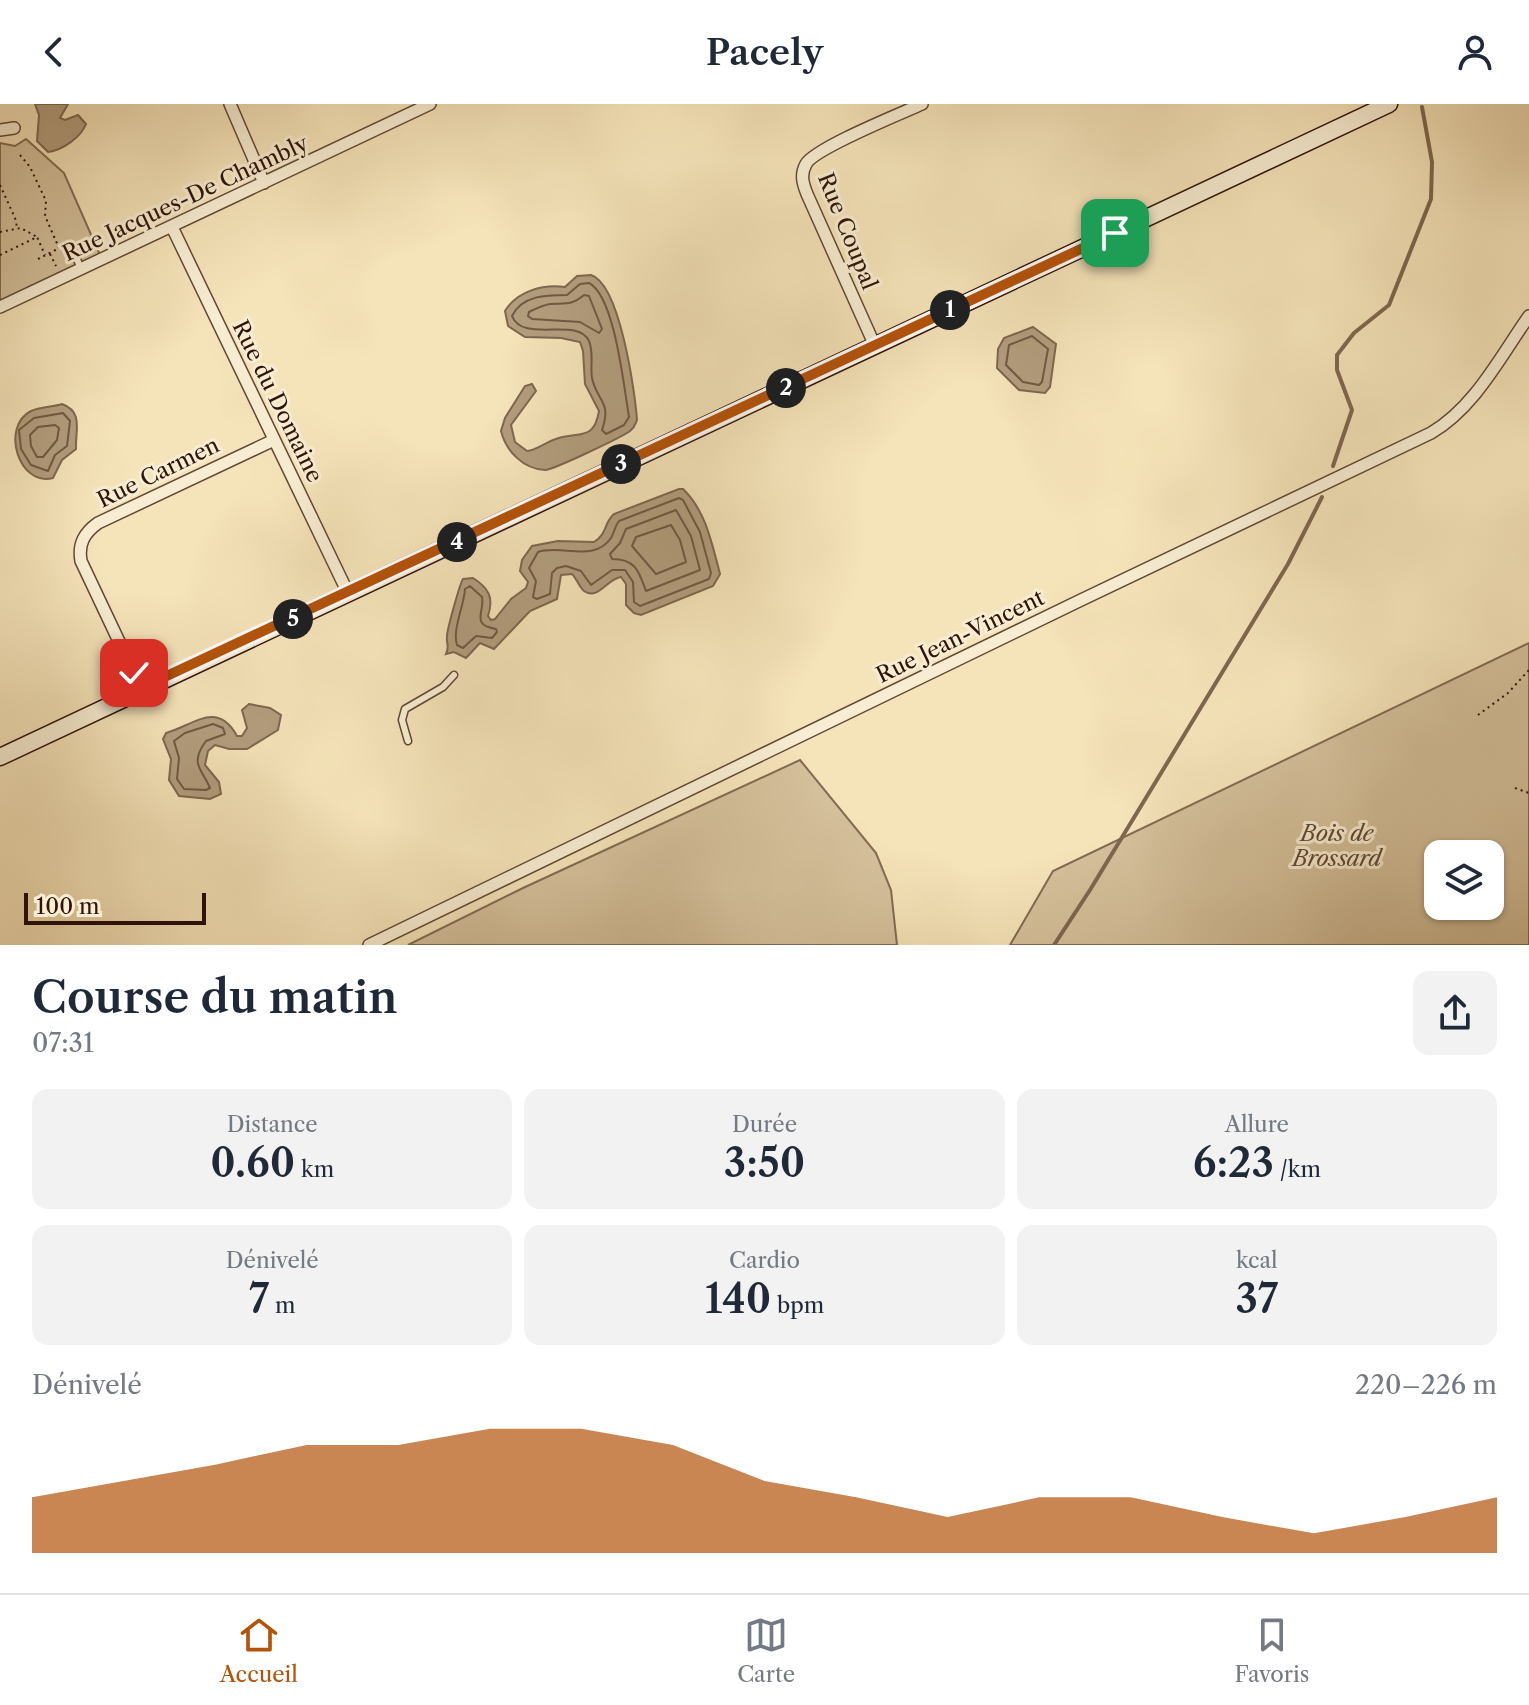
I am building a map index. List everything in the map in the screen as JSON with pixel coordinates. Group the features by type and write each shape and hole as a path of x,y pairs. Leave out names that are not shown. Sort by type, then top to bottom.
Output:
{"street":[{"path":"230,104 264,183"},
{"name":"Rue Jacques-De Chambly","path":"0,307 430,104"},
{"name":"Rue Coupal","path":"875,346 802,183 803,172 814,155 922,104"},
{"path":"0,757 141,688 1389,104"},
{"path":"0,130 14,128"},
{"name":"Rue du Domaine","path":"172,227 348,593"},
{"name":"Rue Jean-Vincent","path":"369,945 1431,433 1452,419 1471,400 1529,316"},
{"name":"Rue Carmen","path":"141,688 81,561 80,548 84,536 98,523 274,440"}],"lane":[{"path":"74,250 81,269"},
{"path":"408,741 402,720 405,709 443,687 454,675"}],"path":[{"path":"20,155 30,167 46,201 45,216 59,248"},
{"path":"0,185 17,227"},
{"path":"0,232 17,227 30,231 37,237 45,255"},
{"path":"2,252 37,237"},
{"path":"38,259 71,242 74,250"},
{"path":"50,253 60,273"},
{"path":"1478,715 1508,693 1529,670"},
{"path":"1515,788 1529,793"}],"green space":[{"path":"26,139 64,173 100,255 0,301 0,143 15,146"},
{"name":"Bois de Brossard","path":"1529,643 1529,945 1010,945 1053,871"},
{"path":"800,760 876,853 891,890 897,945 408,945 523,888"}],"water":[{"path":"35,104 68,104 60,118 65,120 78,115 86,124 71,142 48,152 37,141 39,115"},
{"path":"591,275 601,283 618,317 637,420 630,431 602,446 551,469 537,469 517,458 501,431 505,418 525,386 532,384 536,391 511,425 515,442 527,451 556,439 584,434 597,421 599,411 585,384 580,342 525,337 508,326 505,311 516,298 531,290 565,287 577,276"},
{"path":"1033,327 1056,344 1050,387 1045,393 1019,390 997,368 998,349 1004,338"},
{"path":"62,404 69,407 76,417 76,449 62,460 53,478 41,478 31,474 23,465 15,442 17,429 31,411"},
{"path":"679,489 691,498 707,528 720,574 713,586 641,615 626,605 626,584 621,577 589,593 582,589 572,574 561,575 557,599 530,611 494,649 480,643 466,658 454,652 446,654 449,625 463,579 473,578 483,586 490,599 488,616 491,620 495,619 511,599 526,588 528,582 520,571 522,560 532,546 558,541 594,542 614,514"},
{"path":"249,704 270,708 281,715 278,730 247,749 215,745 208,751 205,765 219,782 221,794 210,799 179,796 169,780 171,759 163,739 166,733 213,717 229,725 237,736 242,736 247,728 242,710"}],"waterway":[{"path":"1333,466 1352,410 1337,370 1337,355 1354,333 1389,305 1431,199 1432,162 1422,107"},
{"path":"1054,945 1288,564 1322,497"}],"route":[{"path":"134,673 141,688 333,601 1115,233"}]}
